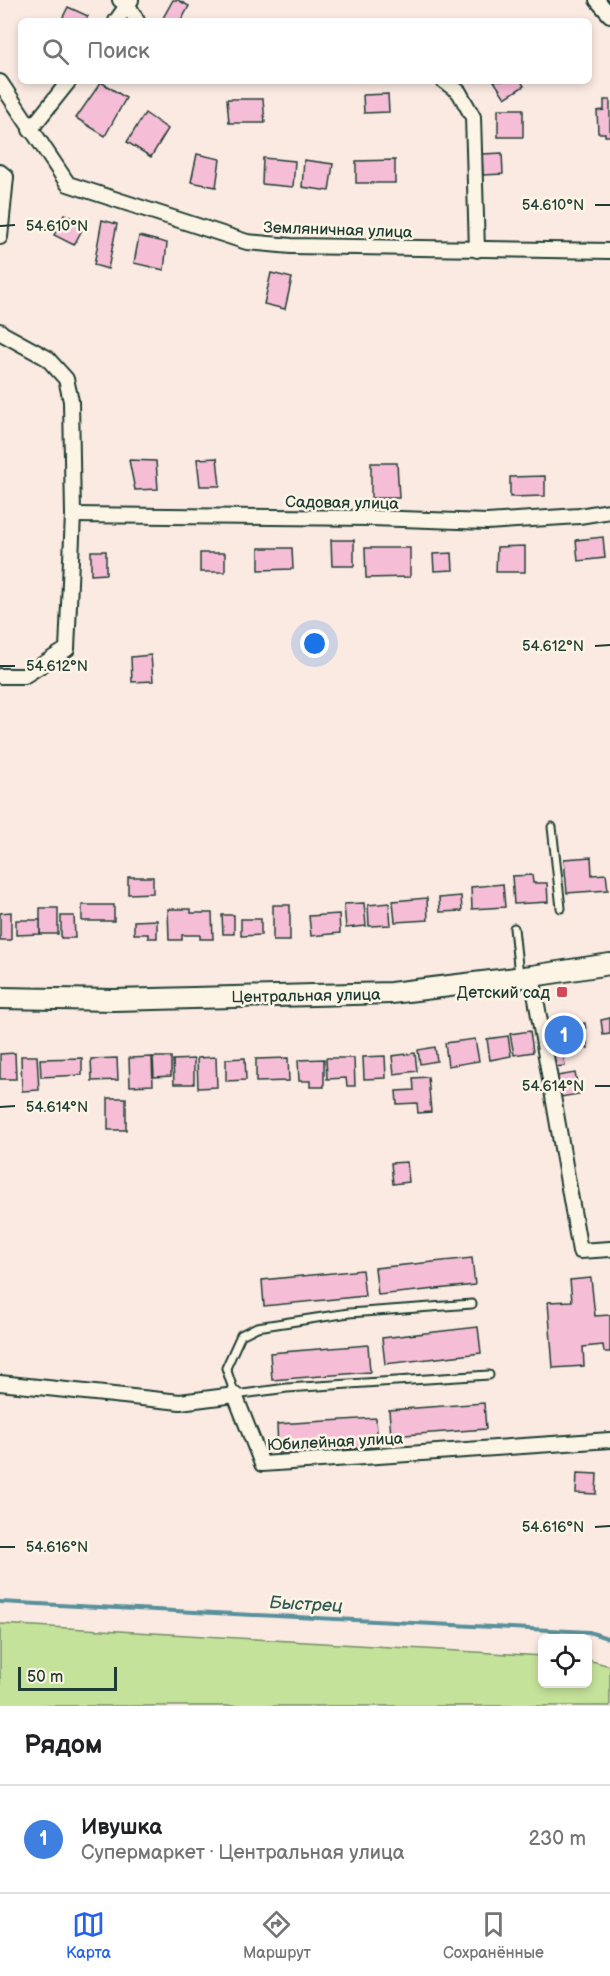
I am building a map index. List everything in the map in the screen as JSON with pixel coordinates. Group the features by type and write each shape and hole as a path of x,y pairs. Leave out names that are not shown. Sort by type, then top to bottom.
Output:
{"street":[{"path":"597,0 610,15"},
{"path":"118,18 126,2"},
{"path":"126,2 135,18"},
{"name":"Земляничная улица","path":"0,82 68,184 247,242 291,246 610,252"},
{"path":"30,130 67,84"},
{"path":"448,84 459,92 473,117 477,250"},
{"path":"0,172 6,177 0,237"},
{"path":"0,331 47,358 66,379 71,401 73,515 66,649 24,676 0,676"},
{"name":"Садовая улица","path":"73,515 372,518 487,522 579,516 610,511"},
{"name":"Центральная улица","path":"0,998 114,1000 391,993 526,977 610,964"},
{"path":"526,977 580,1251 610,1249"},
{"path":"0,1383 180,1402 236,1395"},
{"name":"Юбилейная улица","path":"236,1395 262,1464 610,1440"}],"lane":[{"path":"552,827 561,908"},
{"path":"514,928 526,977"},
{"path":"472,1304 349,1313 257,1327 241,1335 226,1368 236,1395 287,1388 489,1375"}],"green space":[{"path":"0,1624 538,1656 538,1688 592,1688 592,1661 610,1666 610,1706 0,1706"}],"building":[{"path":"173,0 189,6 183,18 163,18"},
{"path":"68,7 88,16 87,18 62,18"},
{"path":"100,84 104,84 126,98 105,136 76,118"},
{"path":"496,84 523,84 524,86 505,98"},
{"path":"388,94 389,112 364,113 363,95"},
{"path":"227,99 263,99 265,123 229,123"},
{"path":"604,100 610,100 610,136 598,133 597,111 604,110"},
{"path":"498,109 523,109 523,137 498,137"},
{"path":"145,113 168,129 151,157 127,142"},
{"path":"502,153 503,174 483,175 482,154"},
{"path":"197,154 220,159 216,187 191,182"},
{"path":"263,158 295,161 293,187 262,184"},
{"path":"304,160 333,164 329,191 302,187"},
{"path":"395,160 395,183 356,183 356,161"},
{"path":"64,214 85,224 74,245 54,235"},
{"path":"102,220 117,224 108,269 94,265"},
{"path":"139,236 167,243 164,270 134,263"},
{"path":"271,273 292,278 285,309 264,304"},
{"path":"217,458 220,486 200,486 197,459"},
{"path":"129,460 156,461 158,489 135,490"},
{"path":"371,463 397,463 399,498 371,498"},
{"path":"545,476 545,496 510,497 510,477"},
{"path":"603,537 605,558 578,561 576,540"},
{"path":"331,540 354,540 354,566 332,566"},
{"path":"525,546 525,572 496,572 497,547"},
{"path":"259,548 292,548 293,569 259,570"},
{"path":"365,548 410,548 410,577 366,578"},
{"path":"91,551 106,551 106,574 91,575"},
{"path":"200,553 225,553 225,572 200,572"},
{"path":"452,553 453,570 434,571 433,554"},
{"path":"151,655 153,681 132,682 131,657"},
{"path":"591,857 592,875 606,874 608,890 567,893 564,859"},
{"path":"532,875 533,883 547,883 548,902 514,904 512,876"},
{"path":"128,877 153,877 153,893 128,894"},
{"path":"503,884 505,907 472,909 471,887"},
{"path":"461,896 462,911 440,912 439,898"},
{"path":"427,898 428,920 395,922 393,901"},
{"path":"364,903 366,926 346,928 344,904"},
{"path":"389,903 391,925 369,926 368,905"},
{"path":"82,905 114,905 114,921 82,921"},
{"path":"273,905 290,905 290,941 273,941"},
{"path":"40,908 58,908 58,934 40,934"},
{"path":"168,909 191,909 191,913 212,913 213,939 200,939 200,935 182,935 182,940 169,940"},
{"path":"11,912 11,940 0,940 0,913"},
{"path":"339,914 340,933 311,936 309,916"},
{"path":"222,915 234,915 234,934 223,934"},
{"path":"61,916 74,916 75,938 61,938"},
{"path":"241,919 261,919 261,935 241,936"},
{"path":"16,920 40,920 40,934 16,935"},
{"path":"157,920 157,938 148,938 148,934 134,934 134,921"},
{"path":"610,1018 610,1034 603,1035 601,1020"},
{"path":"585,1023 588,1048 563,1051 565,1066 553,1067 546,1027"},
{"path":"530,1031 533,1052 514,1055 510,1034"},
{"path":"508,1036 511,1056 490,1060 487,1039"},
{"path":"475,1039 479,1061 448,1066 445,1043"},
{"path":"435,1047 437,1061 420,1064 418,1050"},
{"path":"15,1053 16,1079 0,1079 0,1054"},
{"path":"415,1053 417,1071 394,1074 392,1056"},
{"path":"21,1056 37,1056 39,1090 22,1091"},
{"path":"385,1056 386,1078 364,1079 363,1057"},
{"path":"152,1057 153,1085 130,1086 129,1058"},
{"path":"153,1057 171,1057 171,1076 154,1077"},
{"path":"216,1057 217,1087 198,1088 197,1058"},
{"path":"82,1058 82,1075 41,1077 40,1059"},
{"path":"117,1058 118,1080 92,1081 91,1059"},
{"path":"245,1058 246,1080 226,1081 226,1059"},
{"path":"288,1058 289,1081 256,1082 256,1059"},
{"path":"326,1058 354,1058 355,1086 347,1086 346,1078 327,1079"},
{"path":"194,1059 194,1084 174,1084 173,1060"},
{"path":"324,1059 324,1087 310,1087 310,1081 299,1081 298,1060"},
{"path":"575,1073 579,1094 561,1097 557,1076"},
{"path":"428,1077 431,1112 418,1113 417,1103 397,1104 396,1091 414,1090 413,1078"},
{"path":"108,1098 126,1098 126,1130 108,1130"},
{"path":"407,1162 409,1182 393,1184 391,1163"},
{"path":"472,1258 475,1285 378,1295 375,1268"},
{"path":"362,1270 365,1296 264,1306 262,1280"},
{"path":"591,1278 595,1316 610,1315 610,1352 604,1352 603,1345 583,1347 584,1366 553,1368 548,1302 572,1301 570,1280"},
{"path":"478,1327 481,1353 385,1364 382,1338"},
{"path":"368,1345 370,1372 272,1380 270,1353"},
{"path":"484,1403 486,1429 391,1436 389,1410"},
{"path":"376,1418 378,1447 278,1453 277,1424"},
{"path":"577,1473 597,1474 596,1494 576,1493"}],"waterway":[{"name":"Быстрец","path":"0,1602 589,1632 610,1639"}],"place":[{"name":"Детский сад","path":"562,992"},
{"name":"Ивушка","path":"564,1035"}]}
